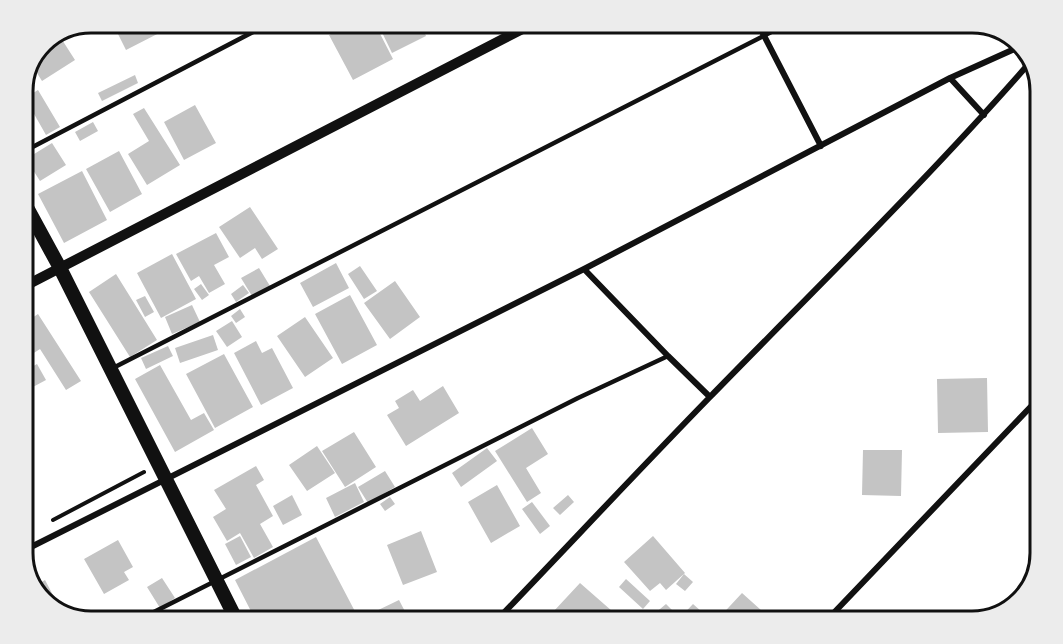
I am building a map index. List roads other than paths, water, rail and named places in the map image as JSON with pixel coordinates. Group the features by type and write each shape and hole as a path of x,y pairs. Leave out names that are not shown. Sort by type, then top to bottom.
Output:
{"main road":[{"path":"33,218 232,611"}],"street":[{"path":"33,282 515,33"},
{"path":"762,33 821,146"},
{"path":"33,546 584,268 950,78 1013,50"},
{"path":"506,611 710,397 904,200 1025,68"},
{"path":"950,78 984,115"},
{"path":"584,268 710,397"},
{"path":"836,611 1030,407"}],"lane":[{"path":"33,147 251,33"},
{"path":"110,369 770,33"},
{"path":"156,611 578,398 668,356"}]}
